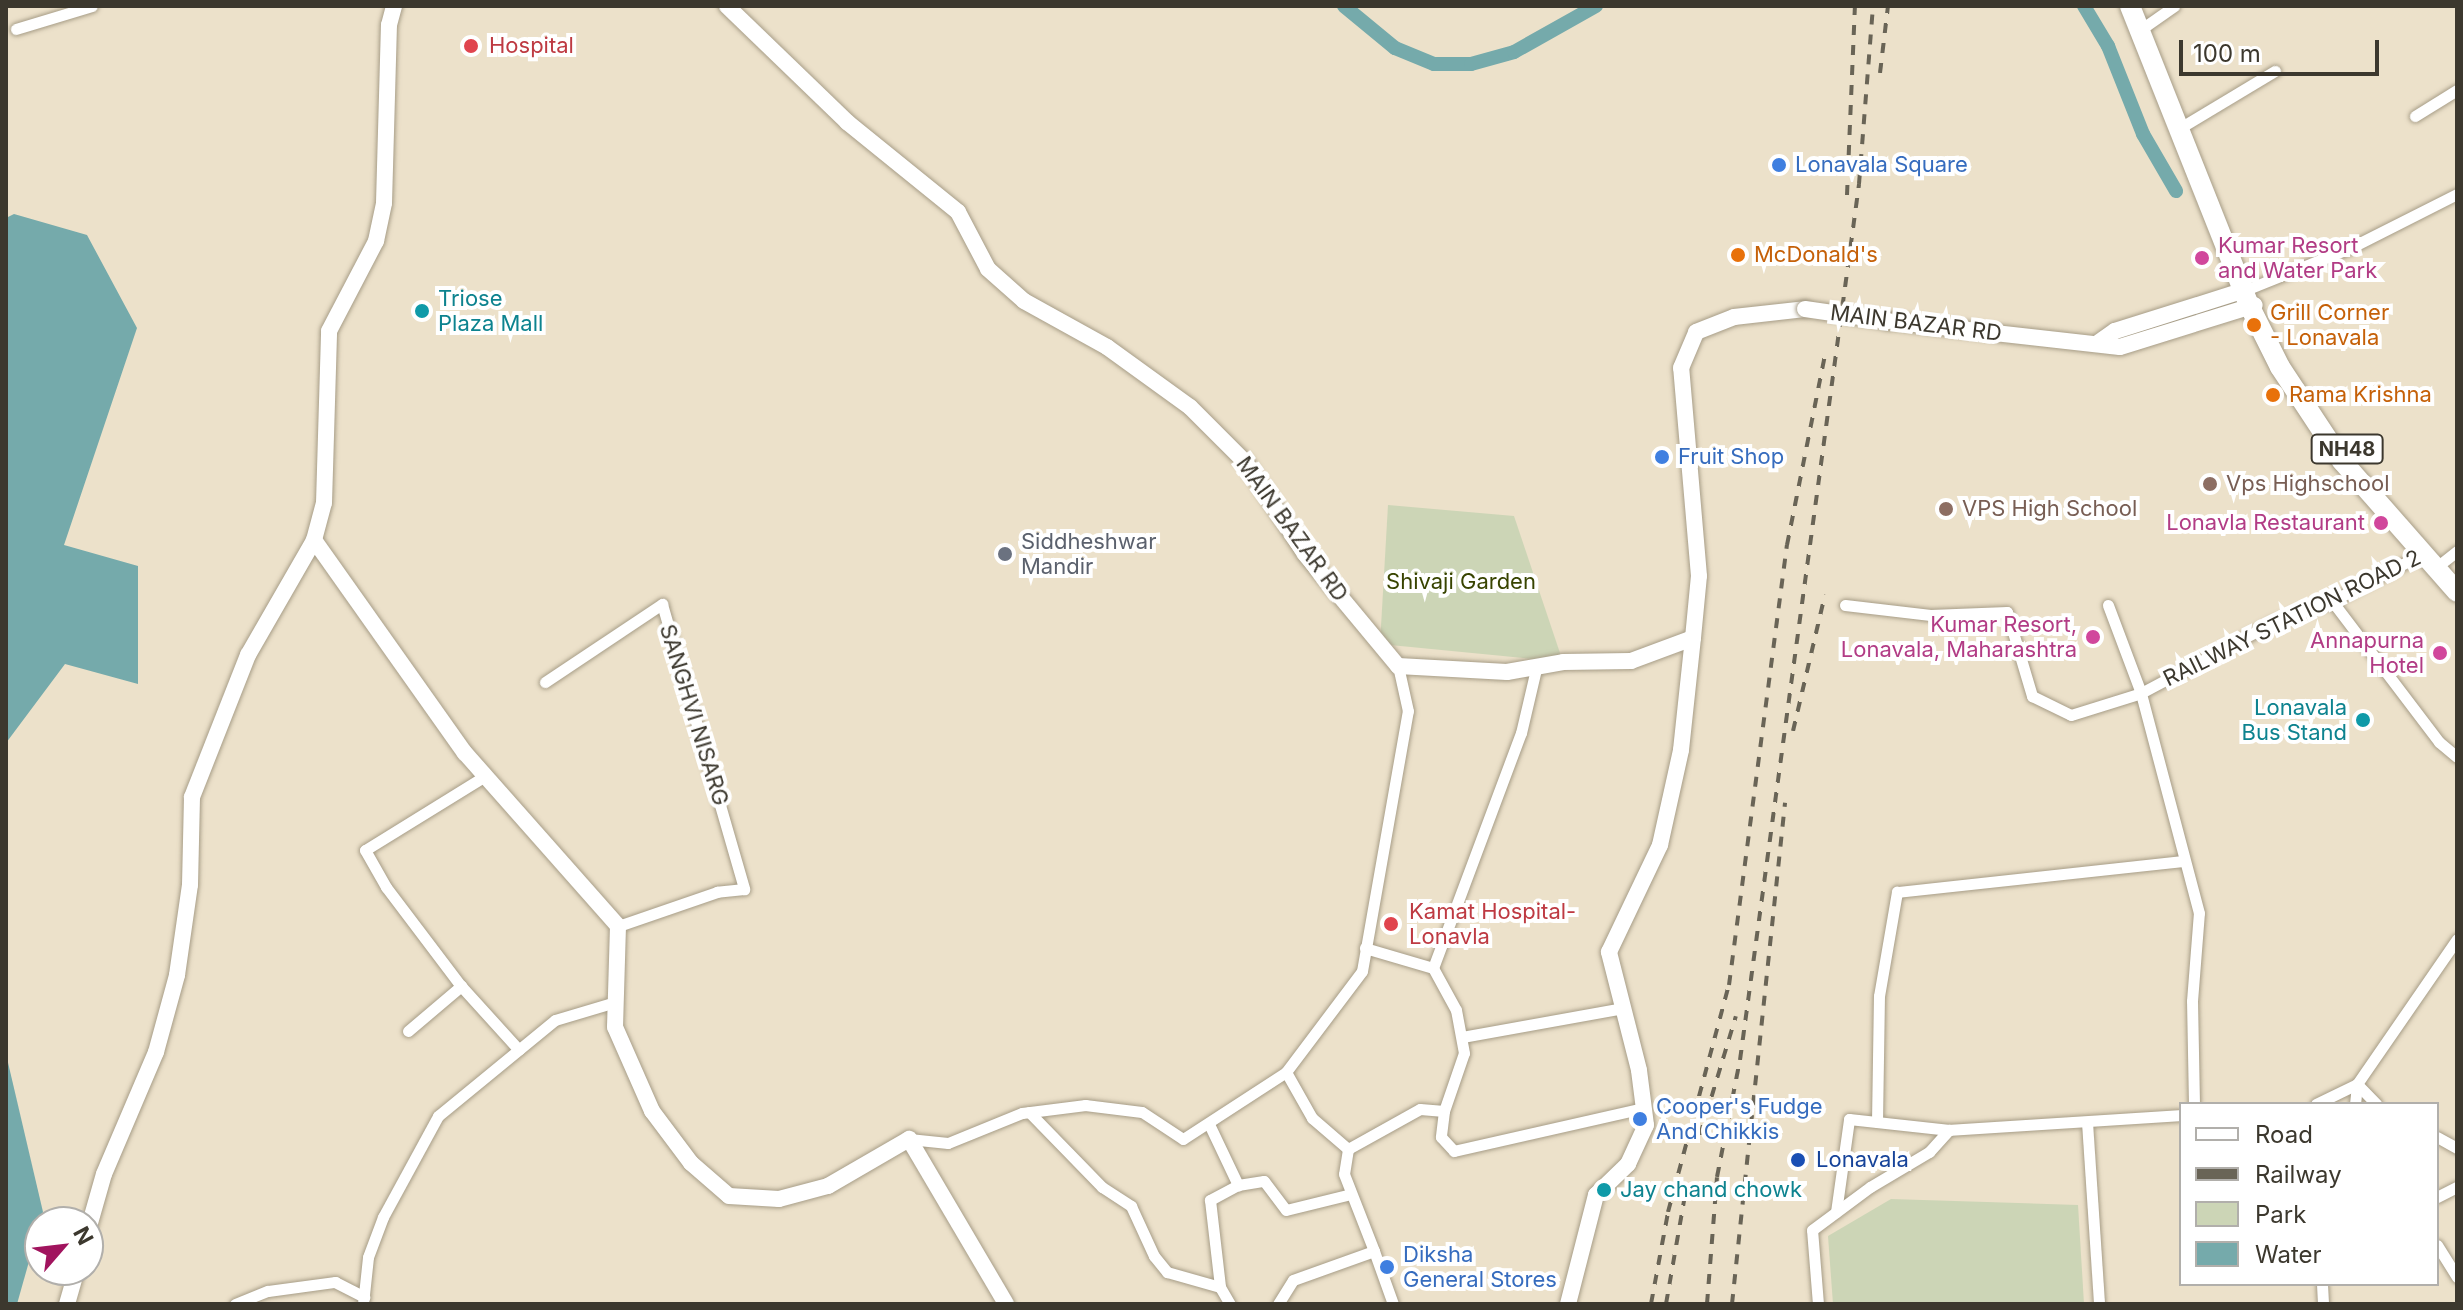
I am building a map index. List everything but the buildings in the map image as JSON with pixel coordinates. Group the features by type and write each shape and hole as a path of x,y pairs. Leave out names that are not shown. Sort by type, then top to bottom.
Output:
{"highway":[{"name":"NH48","path":"2130,6 2249,298 2300,403 2342,461 2439,554 2457,580"},
{"name":"NH48","path":"2144,16 2249,298"},
{"name":"NH48","path":"2439,554 2457,592"}],"main road":[{"path":"95,1206 104,1174 156,1052 177,975 190,885 192,797 248,655 314,540 324,503 329,331 376,241 384,203 389,25 394,6"},
{"name":"MAIN BAZAR RD","path":"727,6 847,122 958,212 988,269 1024,301 1107,347 1190,407 1246,463 1305,554 1398,666"},
{"name":"MAIN BAZAR RD","path":"1644,1108 1609,952 1660,845 1681,750 1699,576 1681,368 1696,332 1734,317 1805,309 1951,332 2099,342 2120,347 2249,298"},
{"path":"314,540 397,664 485,776 618,926 615,1027 652,1111 691,1163 729,1196 779,1199 828,1186 909,1139 1006,1304"},
{"path":"1398,666 1536,669 1563,662 1631,661 1693,638"},
{"path":"1568,1304 1596,1195 1628,1164 1646,1125 1644,1108"}],"street":[{"path":"16,29 92,6"},
{"path":"2144,16 2174,6"},
{"path":"2185,125 2275,71"},
{"path":"2415,116 2457,90"},
{"path":"2249,298 2457,194"},
{"name":"RAILWAY STATION ROAD 2","path":"2194,1102 2192,1001 2199,913 2141,693 2272,623 2332,601 2439,554"},
{"path":"2332,601 2439,742 2457,757"},
{"name":"SANGHVI NISARG","path":"545,682 662,604 744,889 717,892 618,926"},
{"path":"1845,605 1930,615 2007,612 2032,696 2071,715 2141,693 2108,605"},
{"path":"909,1139 948,1143 1029,1112 1085,1105 1142,1112 1183,1139 1286,1072 1343,1002 1362,971 1408,711 1398,666"},
{"path":"1433,968 1521,733 1536,669"},
{"path":"485,776 365,850 386,887 461,986 519,1050"},
{"path":"1877,1122 1879,996 1897,892 2184,861"},
{"path":"2355,1102 2357,1084 2457,939"},
{"path":"1365,948 1433,968 1456,1010 1464,1053 1444,1111 1441,1137 1454,1151 1644,1108"},
{"path":"408,1031 461,986"},
{"path":"235,1304 268,1291 335,1282 364,1300 368,1257 383,1217 438,1116 555,1020 615,1002"},
{"path":"1462,1037 1623,1008"},
{"path":"1286,1072 1312,1118 1348,1149"},
{"path":"2320,1102 2357,1084"},
{"path":"2357,1084 2374,1102"},
{"path":"1348,1149 1420,1109 1444,1111"},
{"path":"1029,1112 1102,1187 1131,1206 1167,1272 1220,1287"},
{"path":"1836,1212 1849,1119 1949,1130 2179,1115"},
{"path":"2087,1122 2099,1304"},
{"path":"1209,1124 1238,1185"},
{"path":"1818,1304 1812,1230 1929,1152 1949,1130"},
{"path":"2439,1138 2457,1148"},
{"path":"1348,1149 1344,1174 1393,1304"},
{"path":"1230,1304 1220,1287 1210,1200 1238,1185 1264,1181 1286,1210 1351,1194"},
{"path":"2439,1196 2457,1187"},
{"path":"2439,1248 2457,1277"},
{"path":"1278,1304 1293,1280 1374,1251"}],"green space":[{"name":"Shivaji Garden","path":"1388,505 1514,516 1563,662 1380,644"},
{"path":"1891,1199 2078,1205 2084,1304 1833,1304 1828,1236"}],"water":[{"path":"14,214 87,235 137,328 64,545 138,566 138,684 65,664 6,743 6,218"},
{"path":"6,1054 42,1206 24,1206 24,1279 17,1304 6,1304"}],"waterway":[{"path":"1344,6 1395,48 1434,64 1471,64 1514,52 1596,6"},
{"path":"2084,6 2108,46 2143,134 2176,191"}],"railway":[{"path":"1847,195 1855,6"},
{"path":"1707,1304 1717,1177 1740,1060 1859,184 1873,6"},
{"path":"1880,73 1888,6"},
{"path":"1651,1304 1668,1212 1729,985 1787,545 1826,350"},
{"path":"1793,731 1825,595"},
{"path":"1732,1304 1785,803"},
{"path":"1700,1135 1736,1016"},
{"path":"1666,1304 1686,1189"}],"place":[{"name":"Hospital","path":"471,46"},
{"name":"Lonavala Square","path":"1779,165"},
{"name":"McDonald's","path":"1738,255"},
{"name":"Kumar Resort and Water Park","path":"2202,258"},
{"name":"Triose Plaza Mall","path":"422,311"},
{"name":"Grill Corner - Lonavala","path":"2254,325"},
{"name":"Rama Krishna","path":"2273,395"},
{"name":"Fruit Shop","path":"1662,457"},
{"name":"Vps Highschool","path":"2210,484"},
{"name":"VPS High School","path":"1946,509"},
{"name":"Lonavla Restaurant","path":"2381,523"},
{"name":"Siddheshwar Mandir","path":"1005,554"},
{"name":"Kumar Resort, Lonavala, Maharashtra","path":"2093,637"},
{"name":"Annapurna Hotel","path":"2440,653"},
{"name":"Lonavala Bus Stand","path":"2363,720"},
{"name":"Kamat Hospital- Lonavla","path":"1391,924"},
{"name":"Cooper's Fudge And Chikkis","path":"1640,1119"},
{"name":"Lonavala","path":"1798,1160"},
{"name":"Jay chand chowk","path":"1604,1190"},
{"name":"Diksha General Stores","path":"1387,1267"}]}
